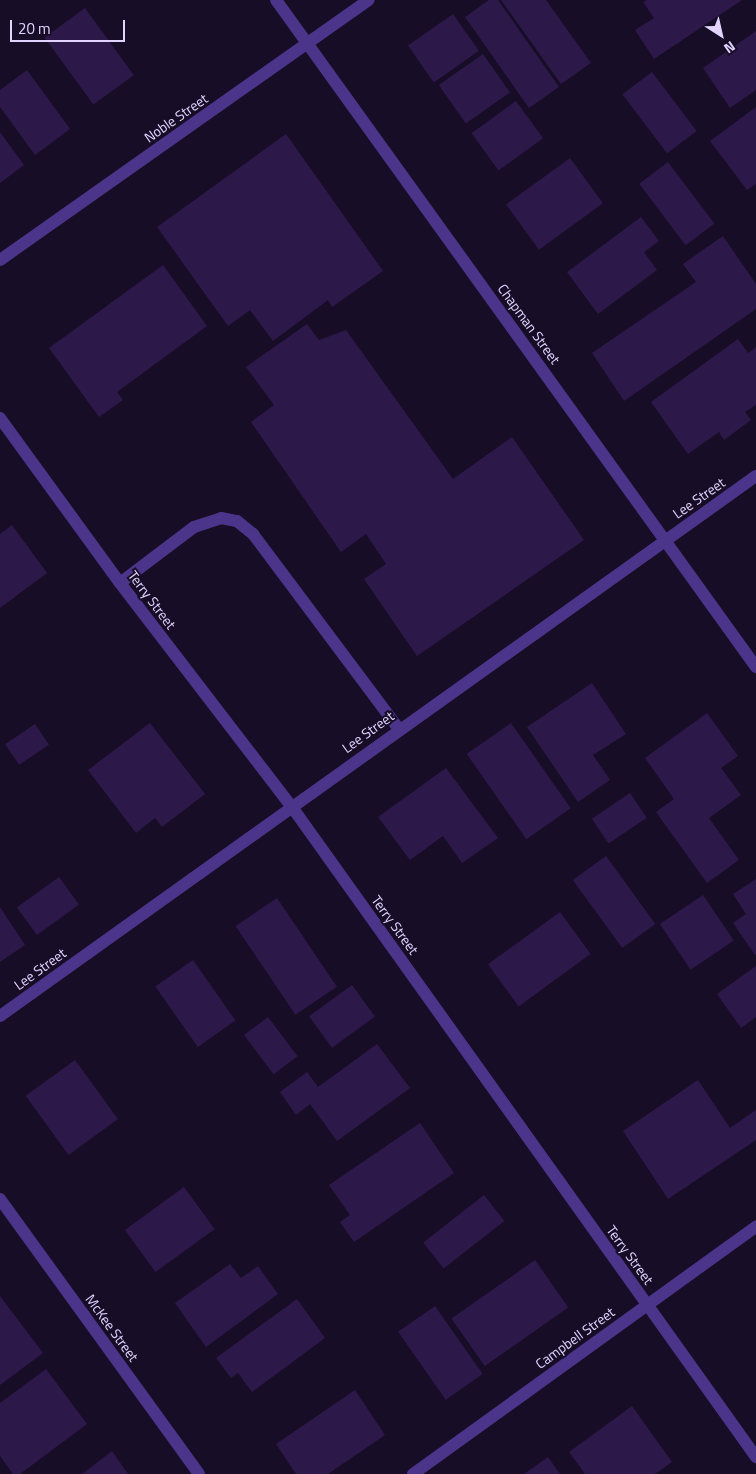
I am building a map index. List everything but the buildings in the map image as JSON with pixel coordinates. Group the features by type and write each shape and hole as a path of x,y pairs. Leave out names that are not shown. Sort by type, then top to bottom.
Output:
{"street":[{"name":"Chapman Street","path":"276,0 756,667"},
{"name":"Noble Street","path":"0,260 369,0"},
{"name":"Terry Street","path":"0,418 120,583 292,807 756,1457"},
{"name":"Lee Street","path":"0,1016 399,729 756,476"},
{"path":"120,583 194,527 221,518 237,521 253,534 399,729"},
{"name":"McKee Street","path":"0,1199 199,1474"},
{"name":"Campbell Street","path":"413,1474 756,1227"}]}
